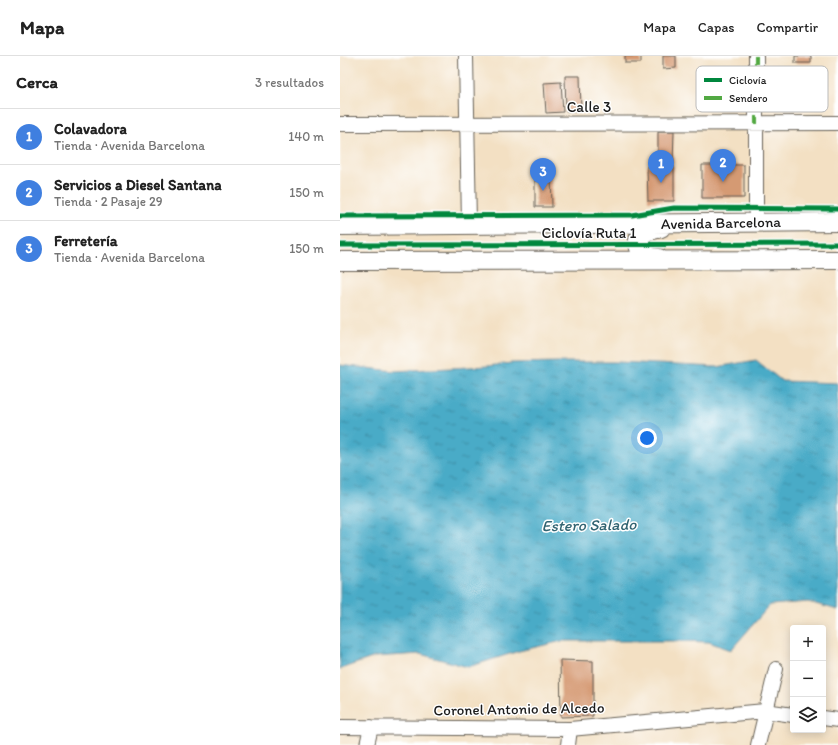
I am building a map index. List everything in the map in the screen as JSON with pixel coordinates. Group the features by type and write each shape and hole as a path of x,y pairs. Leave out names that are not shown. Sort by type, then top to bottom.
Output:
{"main road":[{"name":"Avenida Barcelona","path":"340,226 838,222"},
{"path":"676,261 644,255 638,248 638,240 645,232 680,224"},
{"path":"340,261 838,260"}],"street":[{"path":"466,56 466,124 469,224"},
{"path":"756,112 756,222"},
{"name":"Calle 3","path":"340,124 838,123"},
{"path":"758,745 776,669"},
{"name":"Coronel Antonio de Alcedo","path":"340,727 570,729 765,711 790,715"},
{"path":"826,718 838,720"},
{"path":"368,745 371,727"},
{"path":"568,745 570,729"}],"water":[{"name":"Estero Salado","path":"756,360 782,381 838,383 838,610 808,602 770,605 731,650 709,642 562,641 519,651 468,667 420,654 375,657 340,669 340,365 394,371 488,366 511,363 559,362 617,362 717,367"}],"building":[{"path":"625,56 641,56 641,63 625,63"},
{"path":"663,56 676,56 676,68 663,69"},
{"path":"795,56 811,56 811,63 795,63"},
{"path":"565,76 580,76 581,111 566,111"},
{"path":"561,82 563,112 546,113 544,83"},
{"path":"658,131 674,131 673,163 658,163"},
{"path":"702,165 744,165 744,198 702,198"},
{"path":"647,166 674,166 674,201 648,201"},
{"path":"535,175 551,175 552,207 535,207"},
{"path":"560,660 593,661 593,716 561,717"}],"marked path":[{"path":"756,56 756,66"},
{"path":"756,112 756,124"}],"cycle path":[{"path":"340,216 632,215 674,208 838,209"},
{"name":"Ciclovía Ruta 1","path":"340,245 838,244"}],"place":[{"name":"Servicios a Diesel Santana","path":"723,182"},
{"name":"Colavadora","path":"661,183"},
{"name":"Ferretería","path":"543,191"}]}
